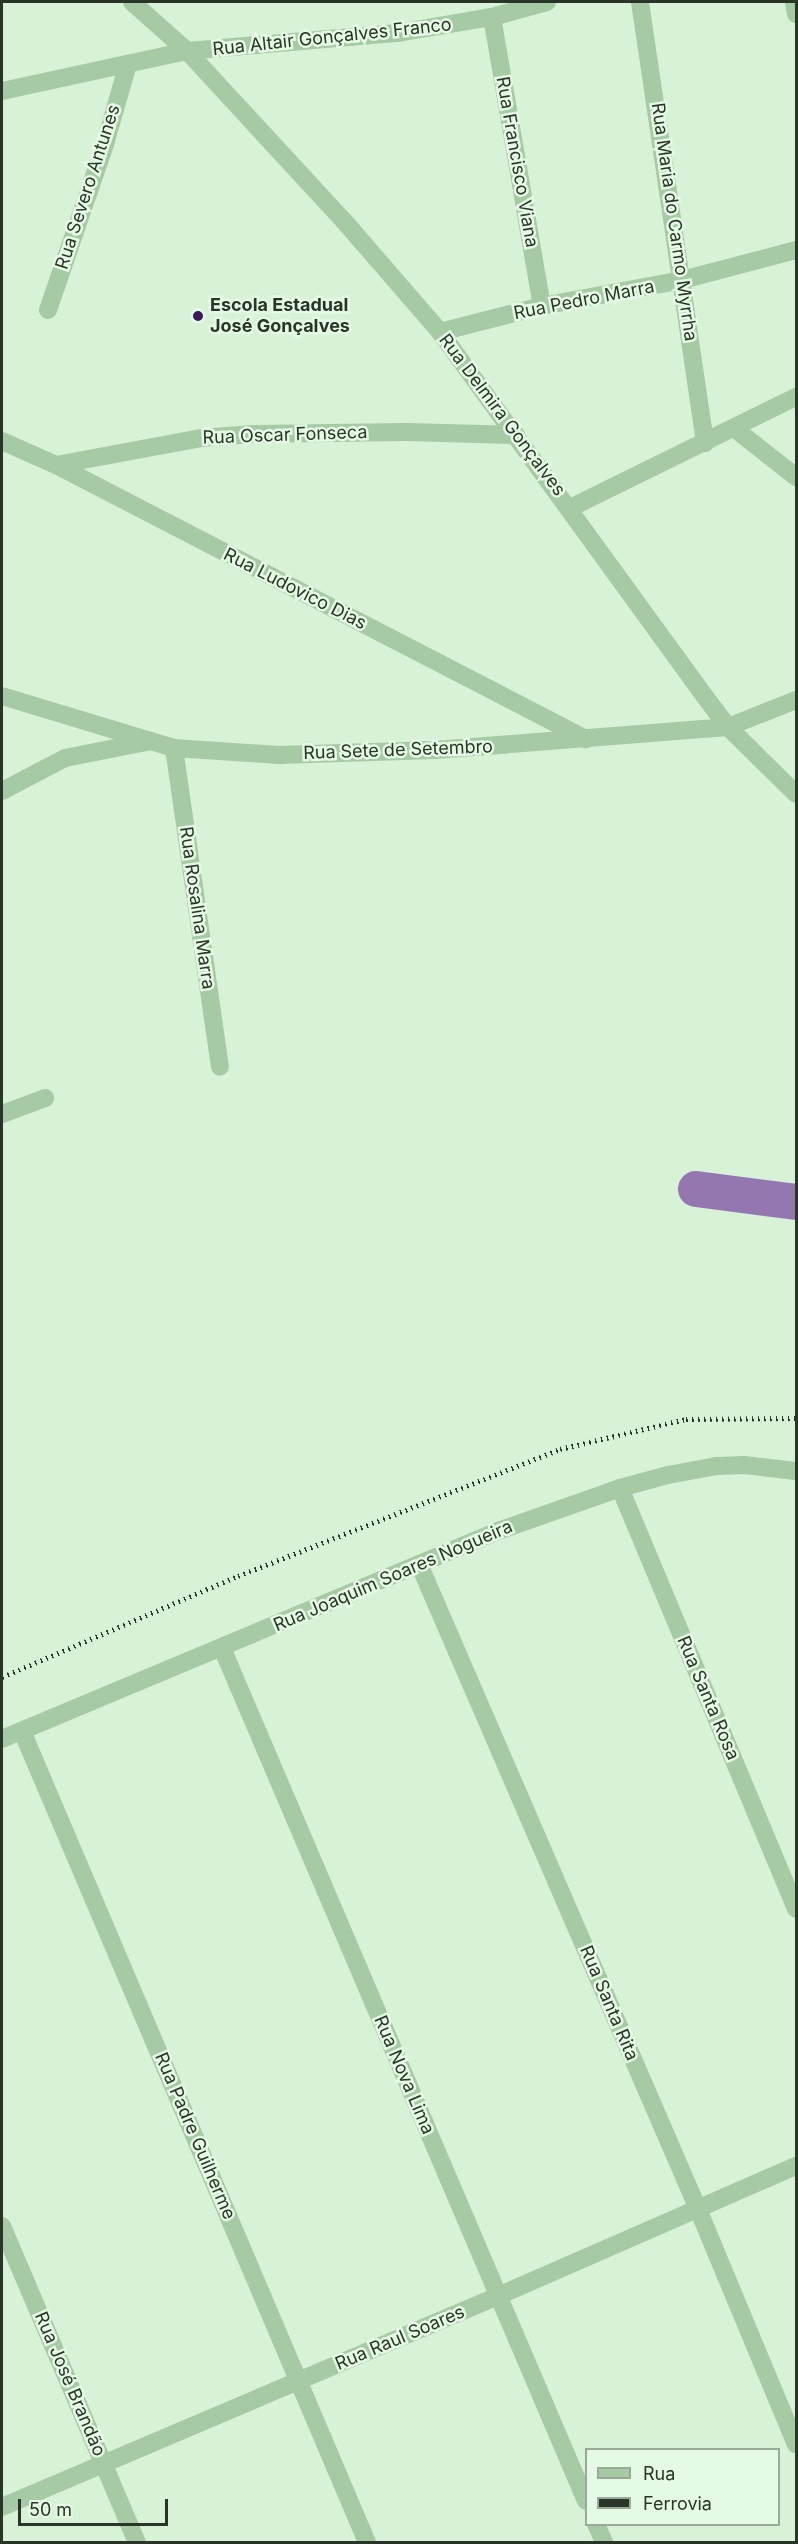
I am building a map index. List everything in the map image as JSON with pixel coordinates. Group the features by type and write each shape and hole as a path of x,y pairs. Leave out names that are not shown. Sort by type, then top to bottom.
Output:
{"street":[{"name":"Rua Altair Gonçalves Franco","path":"132,2 187,51 398,33 492,17 548,2"},
{"name":"Rua Maria do Carmo Myrrha","path":"640,2 705,443"},
{"path":"794,2 796,14"},
{"name":"Rua Francisco Viana","path":"492,17 542,306"},
{"path":"2,91 187,51"},
{"name":"Rua Delmira Gonçalves","path":"187,51 344,221 440,332 728,727 796,794"},
{"name":"Rua Severo Antunes","path":"48,310 105,144 128,64"},
{"name":"Rua Pedro Marra","path":"440,332 542,306 682,280 796,250"},
{"path":"570,508 796,398"},
{"path":"735,429 796,477"},
{"name":"Rua Oscar Fonseca","path":"56,465 201,438 253,434 408,432 516,435"},
{"name":"Rua Ludovico Dias","path":"2,441 56,465 588,740"},
{"name":"Rua Sete de Setembro","path":"2,696 174,748 279,755 435,750 588,740 728,727 796,700"},
{"path":"2,791 65,758 151,741"},
{"name":"Rua Rosalina Marra","path":"174,748 220,1067"},
{"path":"2,1114 45,1098"},
{"name":"Rua Joaquim Soares Nogueira","path":"2,1739 419,1564 538,1516 620,1488 668,1475 717,1466 744,1465 796,1471"},
{"name":"Rua Santa Rosa","path":"620,1488 796,1909"},
{"name":"Rua Santa Rita","path":"419,1564 698,2209 796,2444"},
{"name":"Rua Nova Lima","path":"222,1648 585,2499"},
{"name":"Rua Padre Guilherme","path":"22,1731 367,2542"},
{"name":"Rua Raul Soares","path":"2,2507 498,2296 796,2166"},
{"name":"Rua José Brandão","path":"2,2226 137,2542"},
{"path":"597,2526 604,2542"}],"waterway":[{"path":"696,1189 796,1202"}],"railway":[{"path":"2,1677 238,1576 560,1449 686,1419 796,1418"}],"place":[{"name":"Escola Estadual José Gonçalves","path":"198,316"}]}
